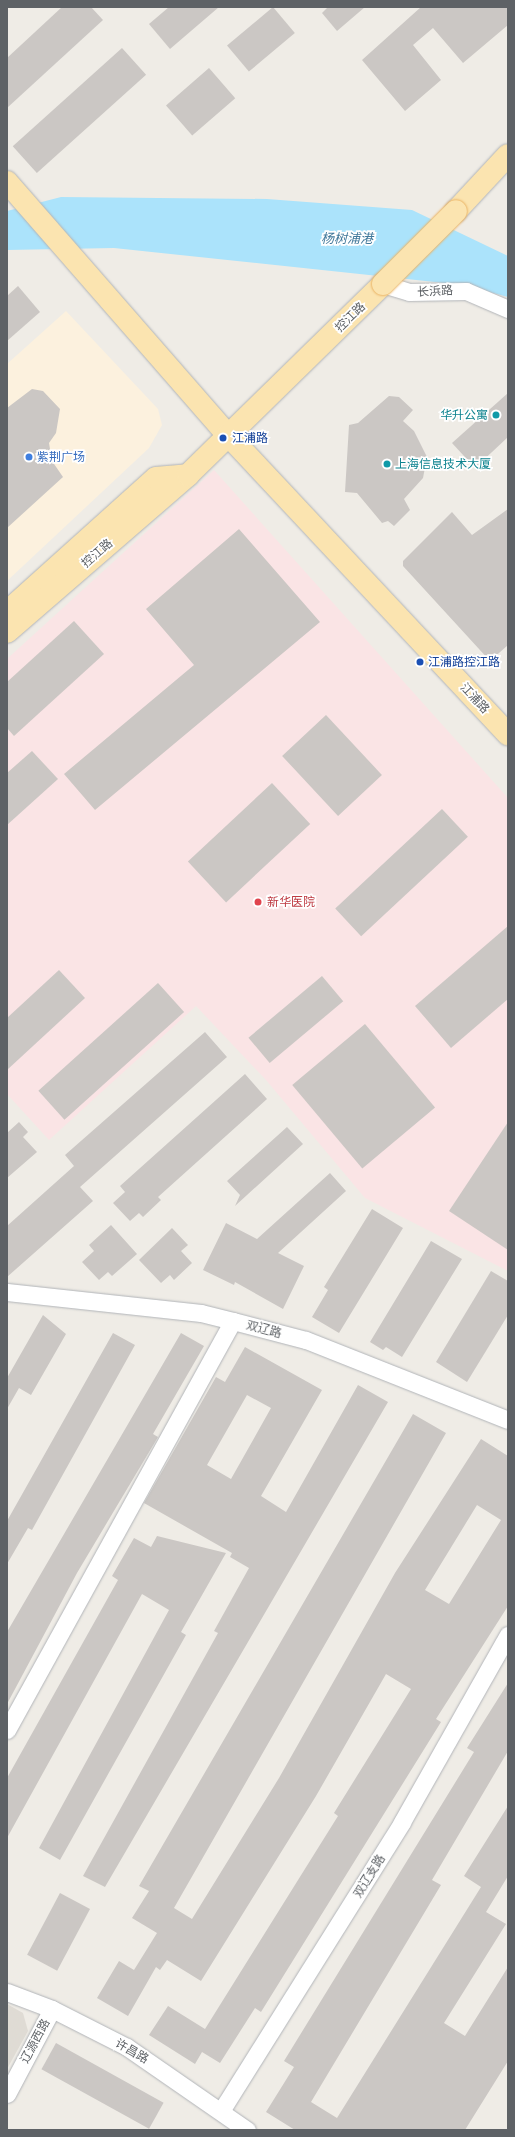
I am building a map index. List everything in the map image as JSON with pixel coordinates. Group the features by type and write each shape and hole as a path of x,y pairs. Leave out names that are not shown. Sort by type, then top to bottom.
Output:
{"main road":[{"name":"控江路","path":"7,632 188,475 456,211 508,155"},
{"name":"江浦路","path":"13,189 228,435 508,734"},
{"name":"控江路","path":"7,612 156,478 188,475"}],"street":[{"name":"长浜路","path":"383,284 409,292 466,291 508,309"},
{"name":"双辽路","path":"7,1292 201,1313 233,1321 306,1340 508,1420"},
{"path":"7,1730 233,1321"},
{"name":"双辽支路","path":"221,2110 402,1822 508,1635"},
{"name":"许昌路","path":"7,1992 52,2009 127,2047 221,2110 247,2130"},
{"name":"辽源西路","path":"7,2094 52,2009"}],"shaded area":[{"name":"紫荆广场","path":"66,311 158,409 162,425 149,448 7,581 7,364"},
{"name":"新华医院","path":"214,470 508,798 508,1271 365,1198 266,1080 196,1006 49,1140 7,1094 7,659"},
{"path":"7,2004 23,2013 28,2031 7,2069"}],"water":[{"name":"杨树浦港","path":"61,197 267,199 412,210 508,256 508,297 463,285 114,248 7,250 7,211"}],"building":[{"path":"62,7 91,7 103,20 7,108 7,58"},
{"path":"169,7 219,7 170,49 149,24"},
{"path":"273,7 295,33 249,72 227,46"},
{"path":"328,7 365,7 337,31 322,13"},
{"path":"421,7 508,7 508,25 463,63 433,28 413,45 441,80 405,111 362,60"},
{"path":"122,48 146,75 37,173 13,146"},
{"path":"209,68 235,98 192,136 166,105"},
{"path":"18,286 40,312 7,341 7,296"},
{"name":"紫荆广场","path":"32,389 43,391 60,409 56,433 49,443 52,461 63,477 7,528 7,408"},
{"name":"华升公寓","path":"508,393 508,437 475,468 452,443"},
{"name":"上海信息技术大厦","path":"389,396 399,397 413,410 403,421 414,431 427,457 423,478 404,499 410,510 394,526 388,521 382,523 357,493 345,492 349,425 358,423"},
{"path":"508,509 508,645 490,661 403,566 403,561 452,512 472,535"},
{"path":"239,529 320,622 95,810 64,774 194,665 146,609"},
{"path":"74,621 104,654 14,736 7,728 7,682"},
{"path":"326,715 382,775 338,816 282,756"},
{"path":"32,751 58,779 7,825 7,773"},
{"path":"272,783 310,824 226,902 188,861"},
{"path":"442,809 468,837 361,936 335,909"},
{"path":"508,926 508,999 451,1048 415,1006"},
{"path":"59,970 85,998 7,1070 7,1018"},
{"path":"322,976 343,1001 270,1063 248,1038"},
{"path":"158,983 184,1012 64,1120 38,1091"},
{"path":"365,1024 435,1107 362,1169 292,1085"},
{"path":"205,1032 227,1057 80,1187 93,1201 7,1277 7,1226 74,1166 65,1155"},
{"path":"245,1074 267,1099 158,1197 161,1200 143,1217 139,1213 130,1221 113,1203 125,1192 120,1186"},
{"path":"19,1122 28,1132 23,1137 37,1152 7,1178 7,1133"},
{"path":"508,1122 508,1250 449,1211"},
{"path":"287,1127 303,1144 235,1206 240,1195 227,1181"},
{"path":"330,1173 346,1191 278,1253 304,1266 283,1309 235,1282 234,1285 203,1270 226,1223 257,1239"},
{"path":"372,1209 403,1228 339,1333 312,1317 328,1290 324,1287"},
{"path":"111,1225 137,1254 112,1276 108,1272 99,1280 82,1262 94,1251 89,1245"},
{"path":"172,1228 188,1245 181,1251 192,1263 174,1280 170,1275 161,1283 139,1260"},
{"path":"431,1241 462,1259 402,1357 386,1347 383,1350 370,1342"},
{"path":"491,1271 508,1281 508,1315 467,1382 436,1362"},
{"path":"43,1315 66,1334 31,1395 19,1388 7,1409 7,1378"},
{"path":"113,1333 135,1345 32,1530 28,1528 7,1564 7,1521"},
{"path":"181,1333 204,1346 153,1434 158,1437 77,1573 7,1704 7,1632"},
{"path":"245,1347 322,1390 261,1496 286,1512 358,1385 388,1402 105,1887 83,1876 218,1633 214,1631 249,1568 230,1557 232,1553 144,1503 216,1377 225,1382","holes":["247,1395 271,1408 231,1479 207,1465"]},
{"path":"413,1414 446,1433 174,1908 192,1919 279,1778 395,1573 481,1439 508,1456 508,1606 436,1719 441,1722 261,2012 255,2008 220,2063 202,2052 195,2064 149,2035 168,2006 205,2029 338,1816 334,1813 411,1689 386,1674 316,1796 201,1981 167,1960 160,1970 156,1967 128,2016 97,1998 119,1961 134,1970 157,1933 132,1918 149,1891 139,1886","holes":["477,1505 501,1520 449,1604 425,1590"]},
{"path":"157,1536 226,1553 181,1632 186,1635 60,1860 39,1848 169,1610 142,1594 7,1838 7,1778 118,1580 112,1576 134,1538 151,1547"},
{"path":"508,1683 508,1751 432,1880 441,1885 311,2102 337,2118 481,1887 464,1876 508,1806 508,1876 486,1912 506,1924 444,2023 465,2036 508,1967 508,2061 465,2130 295,2130 266,2112 294,2067 284,2061 474,1752 467,1748"},
{"path":"60,1893 90,1909 57,1971 27,1955"},
{"path":"56,2043 164,2103 149,2129 41,2069"}],"place":[{"name":"华升公寓","path":"496,415"},
{"name":"江浦路","path":"223,438"},
{"name":"紫荆广场","path":"29,457"},
{"name":"上海信息技术大厦","path":"387,464"},
{"name":"江浦路控江路","path":"420,662"},
{"name":"新华医院","path":"258,902"}]}
